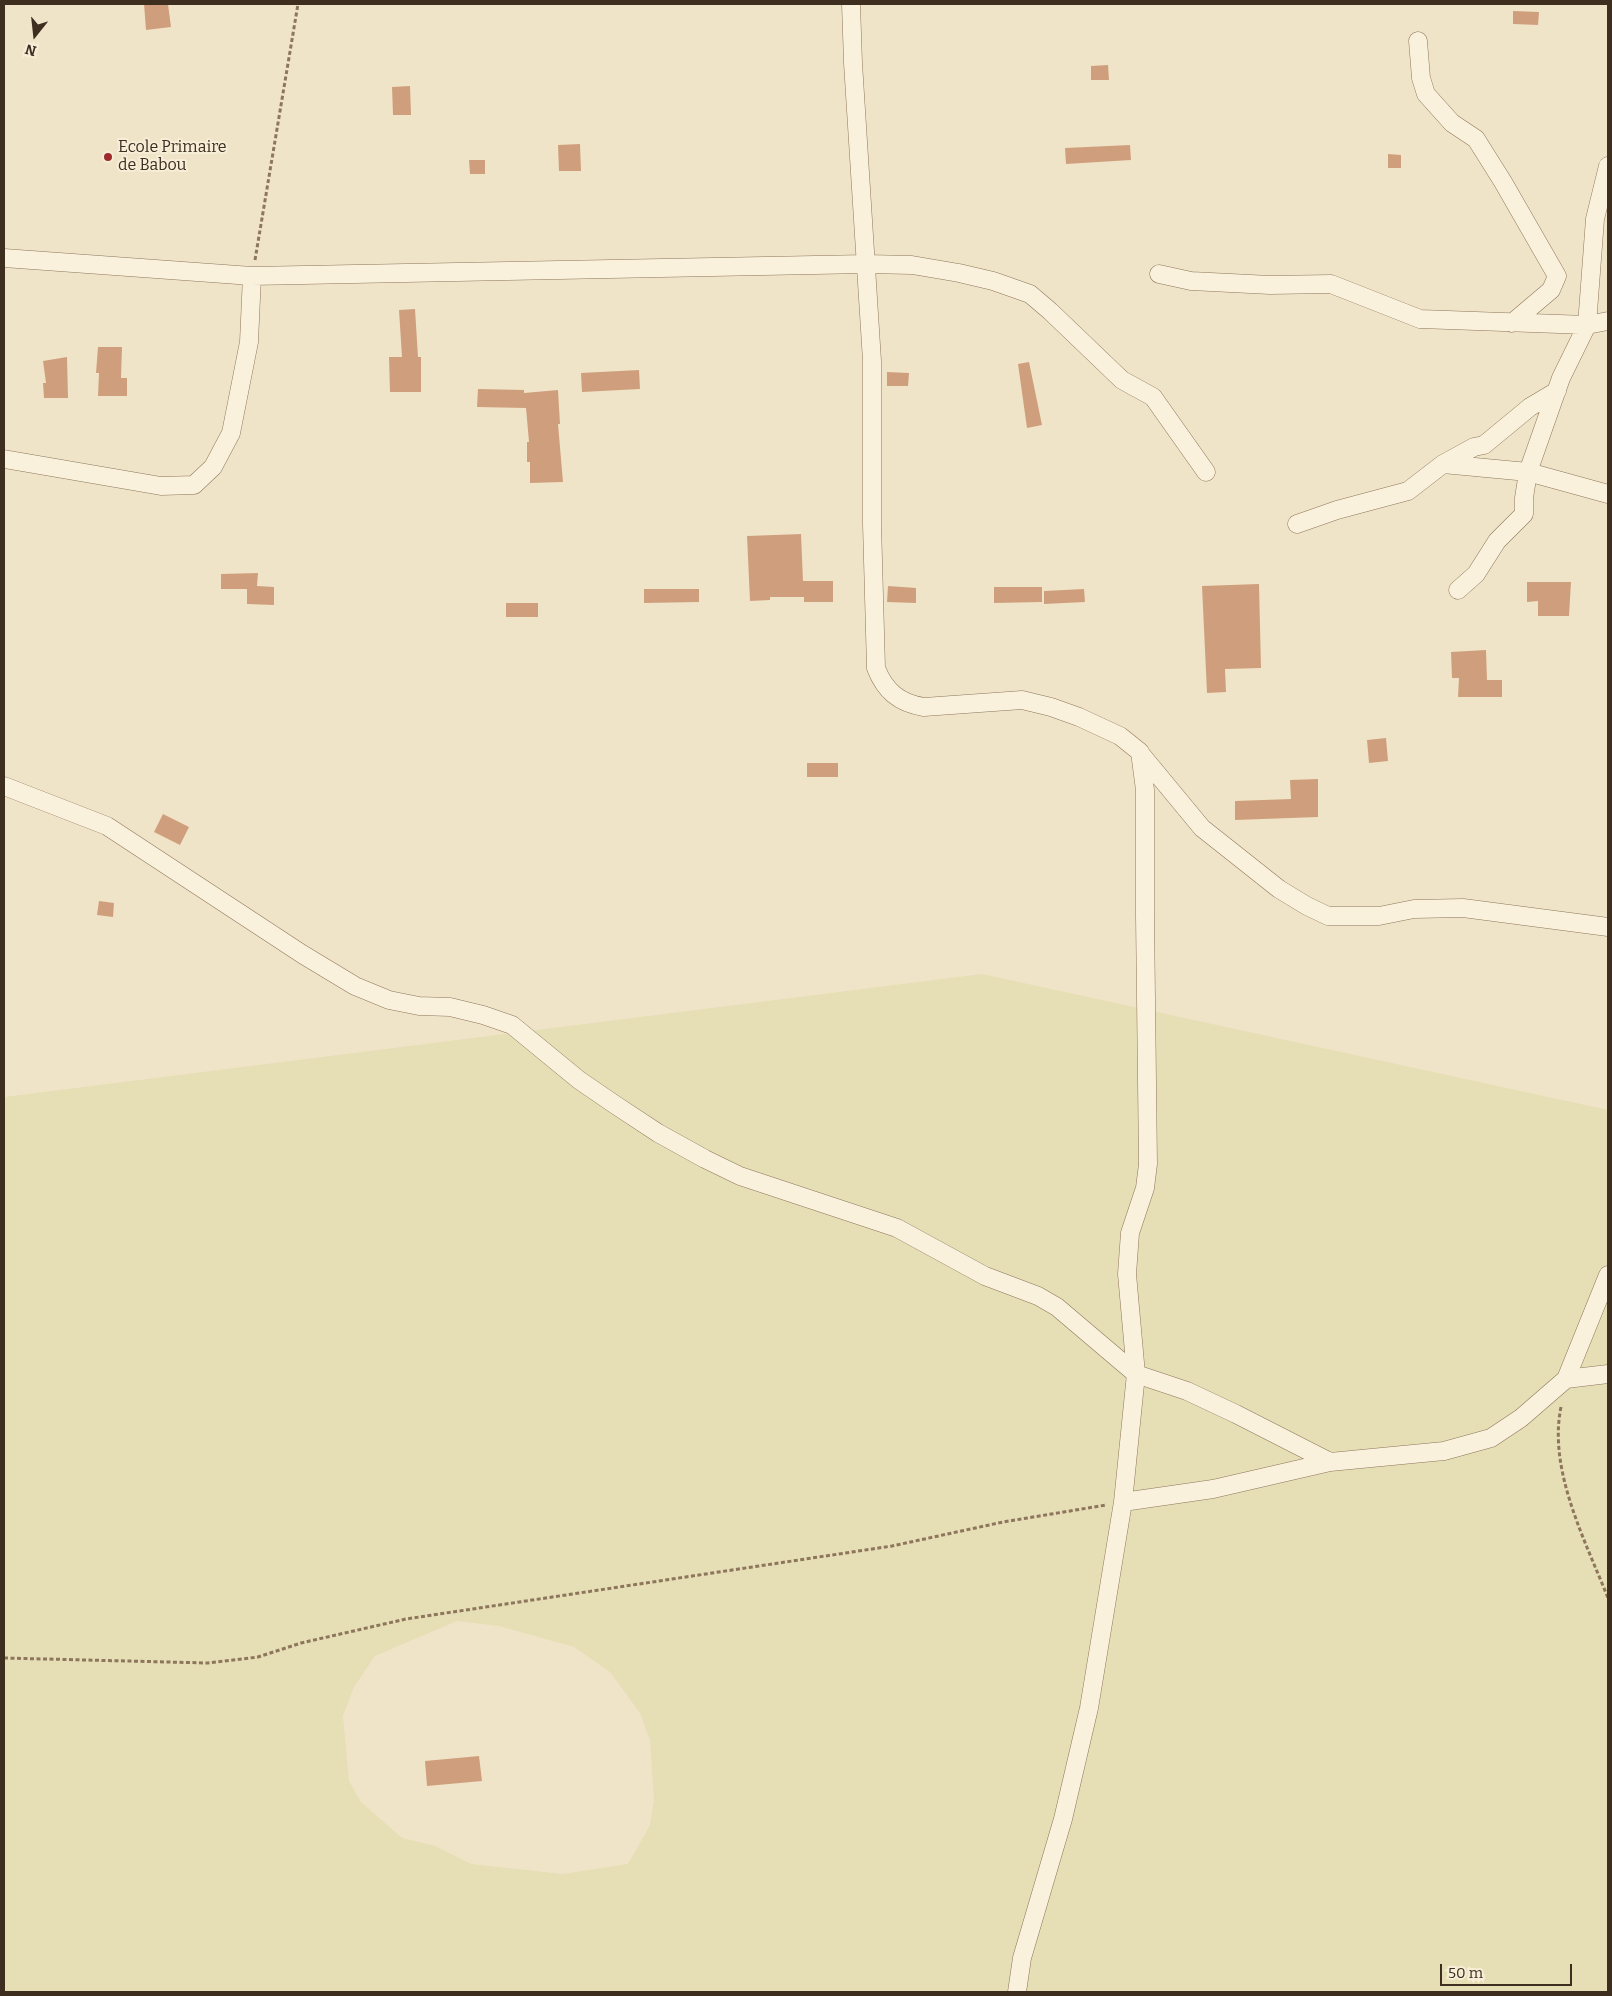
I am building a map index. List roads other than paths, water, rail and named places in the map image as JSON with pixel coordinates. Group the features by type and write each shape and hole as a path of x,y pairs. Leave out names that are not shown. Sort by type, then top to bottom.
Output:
{"street":[{"path":"851,4 872,361 872,524 876,668 882,684 909,704 924,707 1022,700 1051,707 1120,736 1140,752 1202,828 1279,889 1328,916 1378,916 1414,909 1463,908 1608,927"},
{"path":"1418,41 1421,78 1426,94 1452,123 1476,138 1557,276 1551,290 1512,323"},
{"path":"1458,590 1476,574 1497,541 1524,514 1524,498 1528,472 1556,391 1587,325 1595,220 1608,166"},
{"path":"4,258 252,276 866,264 912,265 958,273 993,281 1030,294 1122,380 1153,397 1206,472"},
{"path":"1159,274 1191,281 1270,285 1331,284 1420,319 1587,325 1608,320"},
{"path":"4,459 161,486 194,485 213,467 231,433 249,342 252,276"},
{"path":"1297,524 1337,510 1408,491 1443,464 1474,446 1484,445 1530,407 1556,391"},
{"path":"1443,464 1528,472 1608,494"},
{"path":"1017,1992 1022,1958 1063,1819 1089,1708 1123,1502 1136,1374 1127,1274 1130,1233 1145,1188 1148,1164 1145,935 1146,790 1140,752"},
{"path":"4,786 107,826 354,986 389,1000 418,1006 450,1007 483,1014 512,1025 578,1080 658,1133 705,1159 740,1176 897,1228 985,1276 1038,1296 1057,1307 1136,1374 1187,1391 1330,1462"},
{"path":"1123,1502 1214,1489 1330,1462 1444,1451 1491,1438 1522,1418 1566,1379 1608,1275"},
{"path":"1566,1379 1608,1374"}],"place":[{"name":"Ecole Primaire de Babou","path":"108,157"}]}
